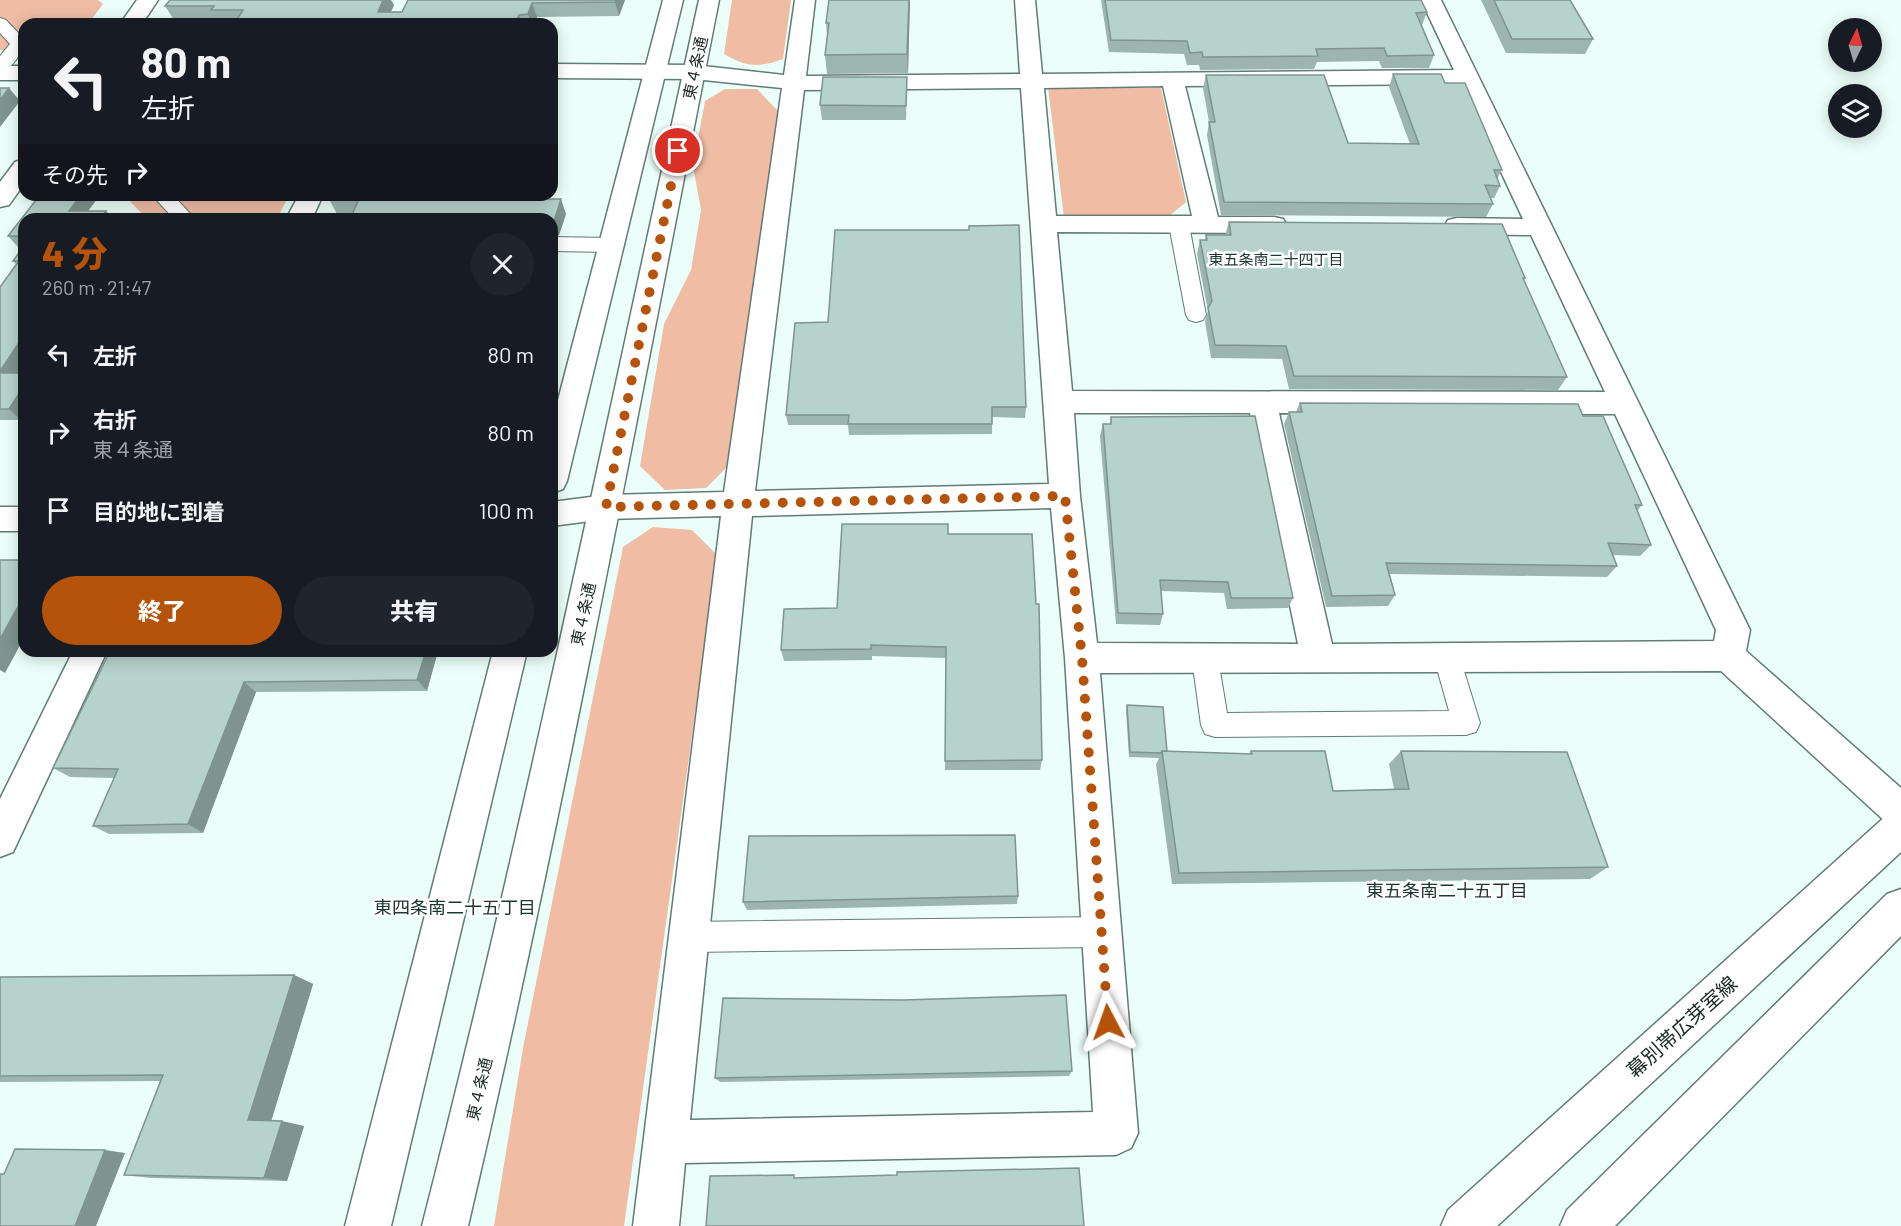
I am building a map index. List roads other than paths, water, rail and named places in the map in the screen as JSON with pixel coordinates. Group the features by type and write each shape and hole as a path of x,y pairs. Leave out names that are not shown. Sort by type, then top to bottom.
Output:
{"street":[{"path":"135,18 148,0"},
{"path":"558,457 673,0"},
{"name":"東４条通","path":"445,1226 478,1097 606,507 709,0"},
{"path":"656,1226 738,503 796,82 805,0"},
{"path":"666,1142 1116,1133 1082,658 1065,496 1045,224 1030,80 1025,0"},
{"path":"1431,0 1733,630 1728,656"},
{"path":"558,71 694,72 796,82 1469,77"},
{"path":"0,73 18,73"},
{"path":"1172,78 1207,225"},
{"path":"0,199 18,175"},
{"path":"1045,224 1302,225"},
{"path":"1432,226 1539,227"},
{"path":"1059,402 1263,404 1622,402"},
{"path":"1263,404 1318,659"},
{"path":"558,513 606,507 1065,496"},
{"path":"0,519 18,519"},
{"path":"1082,658 1728,656 1901,812"},
{"path":"0,839 87,657"},
{"path":"368,1226 509,657"},
{"name":"幕別帯広芽室線","path":"1464,1226 1901,827"},
{"path":"1583,1226 1901,908"}],"lane":[{"path":"0,23 18,42"},
{"path":"0,67 18,46"},
{"path":"168,201 179,213"},
{"path":"1179,225 1196,315"},
{"path":"558,244 611,245"},
{"path":"1205,659 1215,724 1466,723 1447,658"},
{"path":"689,937 1101,932"}],"district":[{"name":"東五条南二十四丁目","path":"1276,260"},
{"name":"東五条南二十五丁目","path":"1447,891"},
{"name":"東四条南二十五丁目","path":"455,908"}]}
